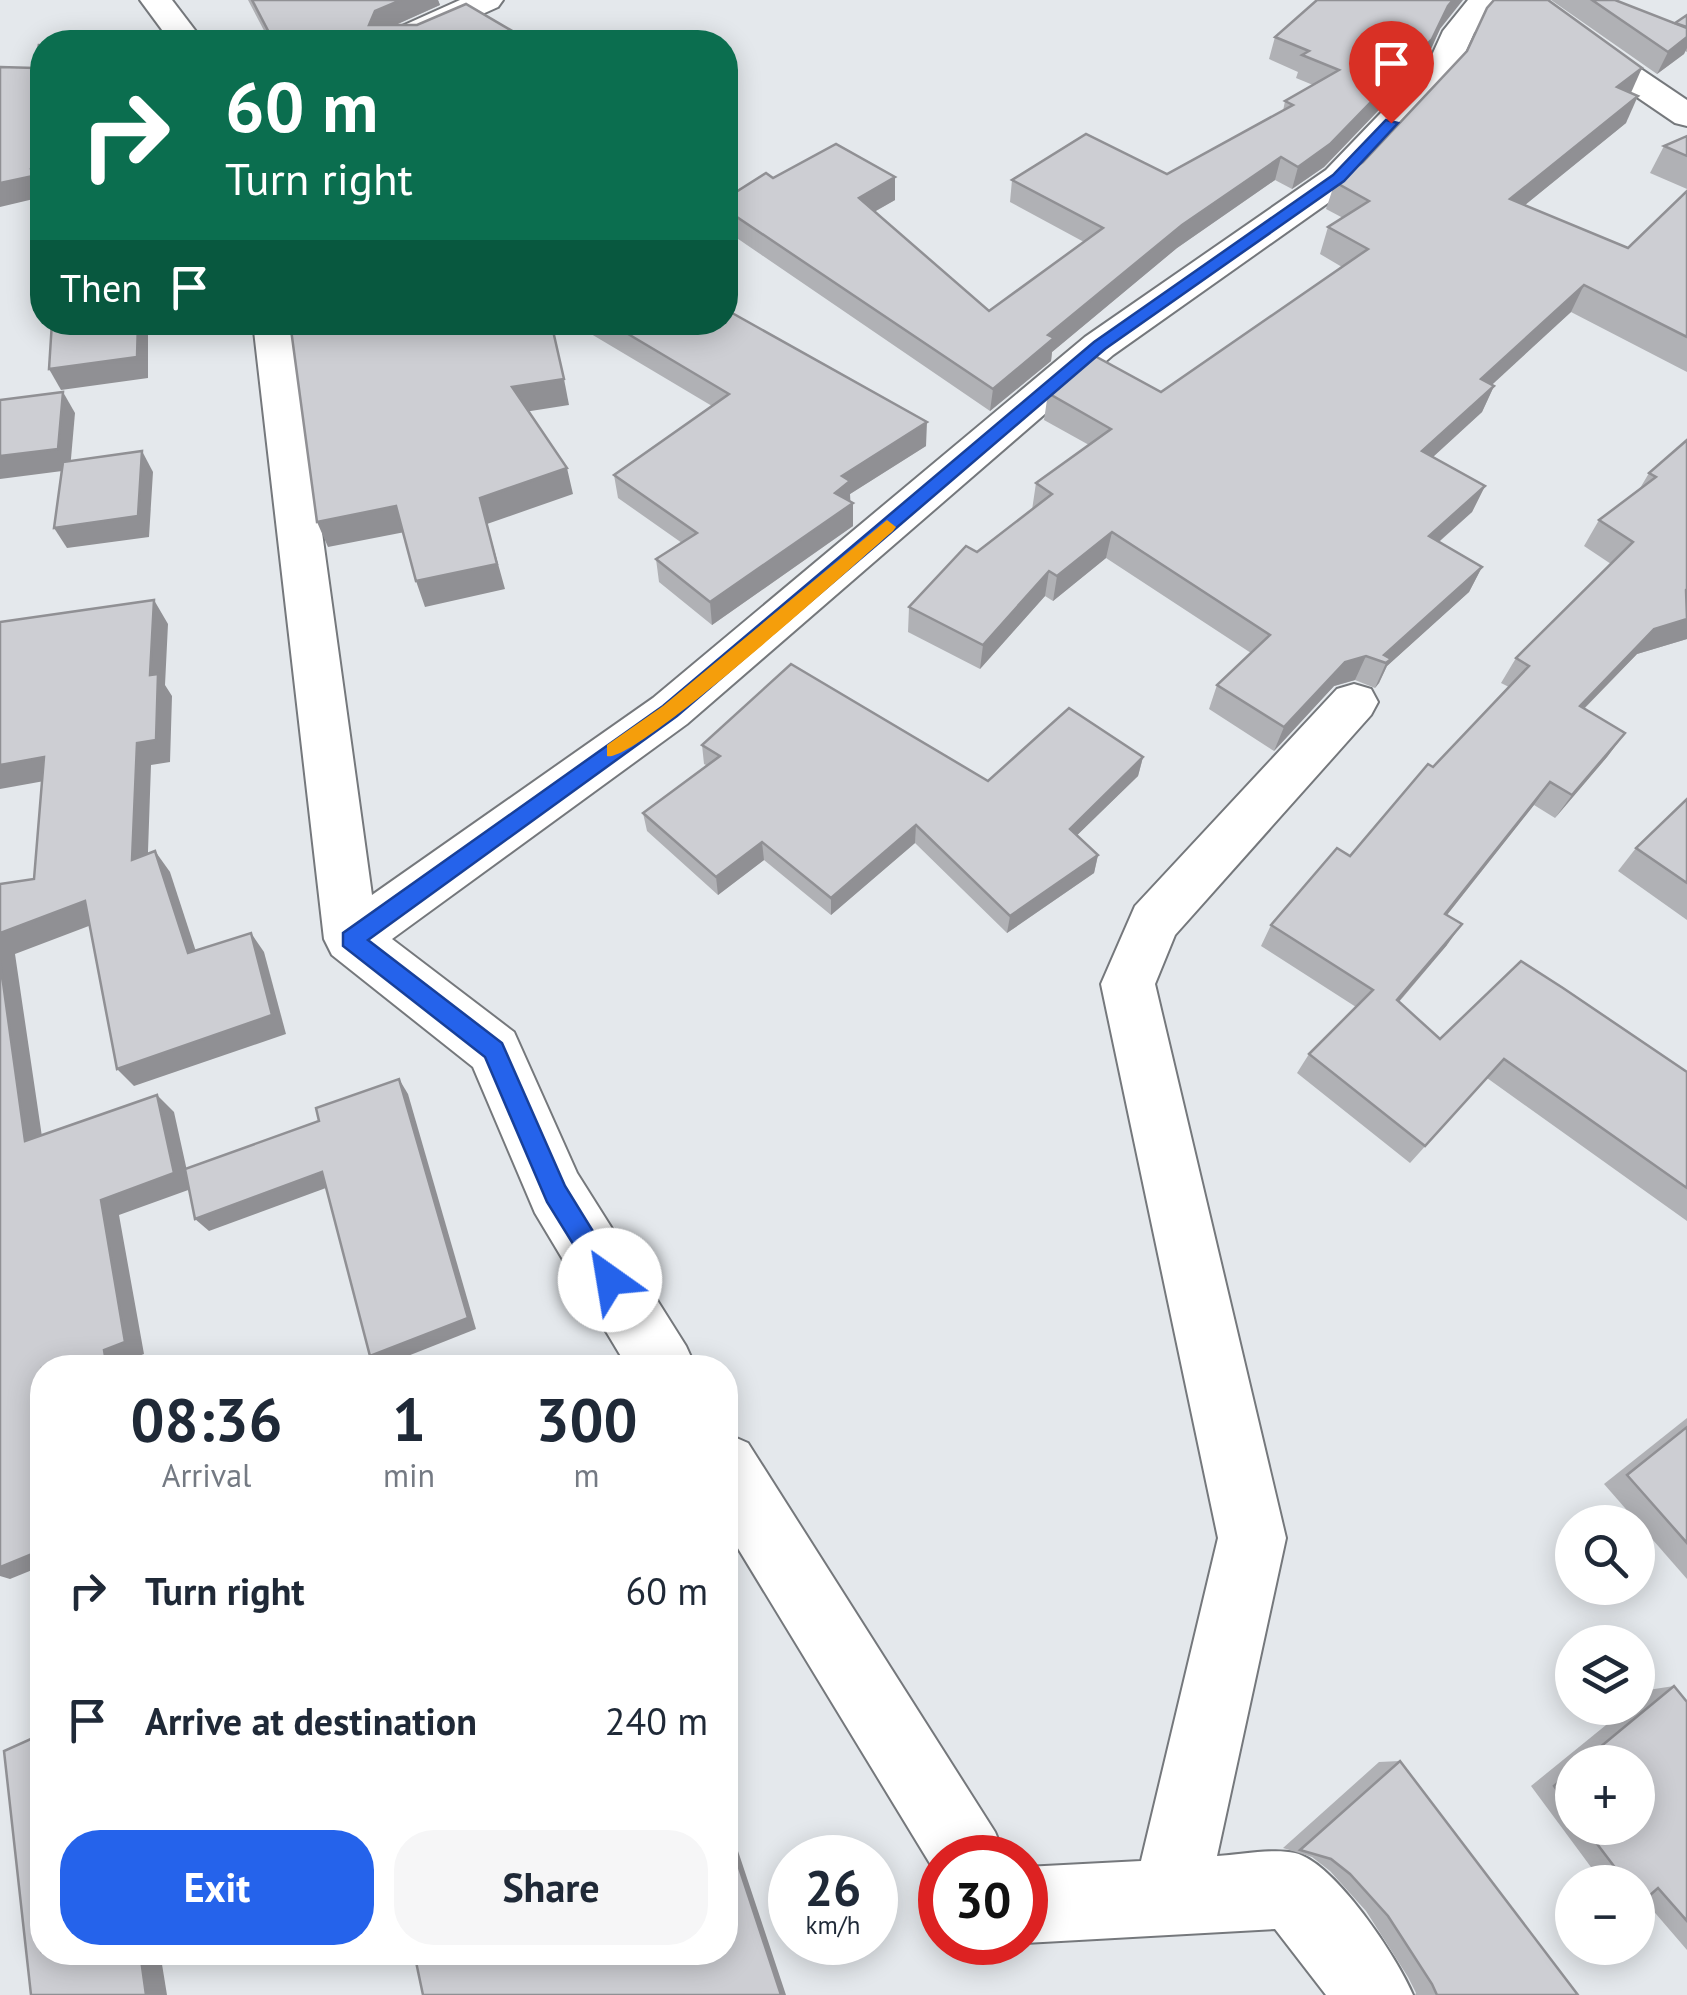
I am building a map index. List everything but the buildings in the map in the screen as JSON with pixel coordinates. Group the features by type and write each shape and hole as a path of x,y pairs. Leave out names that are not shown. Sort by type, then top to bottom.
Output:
{"street":[{"path":"421,30 487,0"},
{"path":"351,940 670,711 1100,346 1339,178 1443,68 1459,32 1485,0"},
{"path":"162,1 180,30"},
{"path":"1550,22 1687,116"},
{"path":"275,335 351,940 494,1050 556,1194 656,1355"},
{"path":"1170,1897 1252,1538 1128,984 1154,922 1354,702"},
{"path":"738,1487 954,1835"},
{"path":"1048,1904 1293,1890 1374,1995"}],"slow traffic":[{"path":"614,751 670,711 887,527"}],"route":[{"path":"610,1280 556,1194 494,1050 351,940 670,711 1100,346 1339,178 1391,123"}]}
